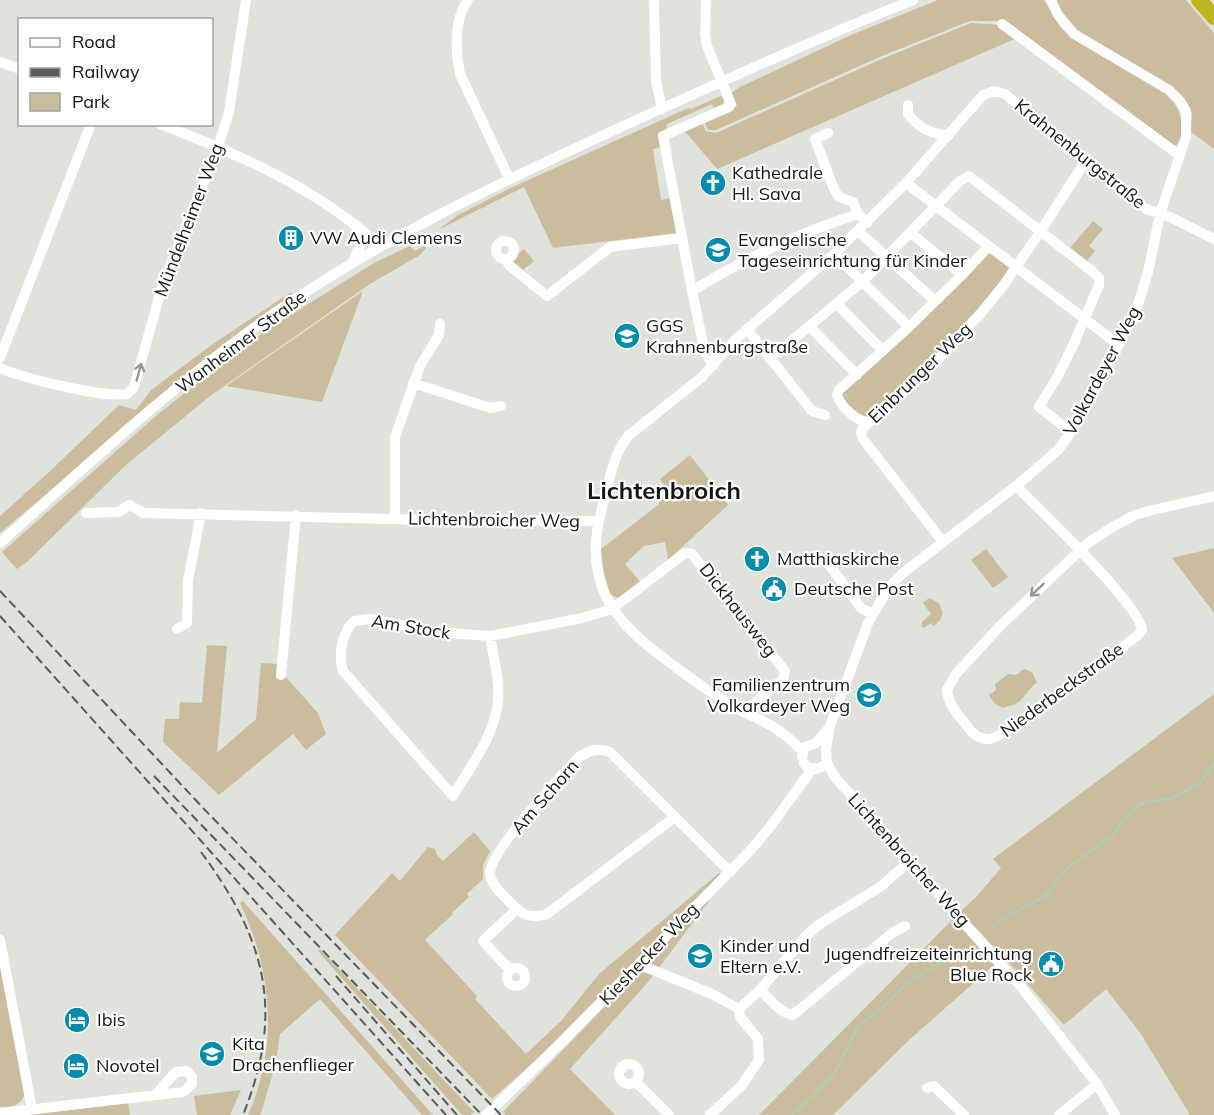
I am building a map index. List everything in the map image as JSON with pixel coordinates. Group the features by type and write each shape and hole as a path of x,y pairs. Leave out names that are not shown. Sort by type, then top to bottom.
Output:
{"highway":[{"path":"1199,0 1214,17"}],"street":[{"name":"Mündelheimer Weg","path":"0,368 28,378 120,395 127,394 134,387 168,270 218,147 234,91 246,0"},
{"path":"468,0 460,14 457,62 460,74 508,178"},
{"path":"654,0 656,81 662,109"},
{"path":"706,0 707,46 732,104 663,136 705,353 714,365"},
{"name":"Wanheimer Straße","path":"0,543 189,378 263,321 380,246 508,178 723,81 913,0"},
{"name":"Volkardeyer Weg","path":"815,765 814,747 830,726 873,614 889,587 903,573 1016,486 1058,450 1071,432 1119,345 1141,295 1160,214 1186,137 1186,111 1169,90 1074,34 1058,15 1051,0"},
{"path":"1002,24 1179,155"},
{"path":"0,62 18,68"},
{"name":"Krahnenburgstraße","path":"598,521 613,462 619,447 628,436 702,377 747,329 863,227 906,183 983,95 994,90 1005,94 1146,209 1170,217 1214,239"},
{"path":"908,105 908,114 919,125 935,133 949,135"},
{"path":"0,358 90,126"},
{"path":"165,126 218,147 308,192 339,212 380,246"},
{"path":"828,133 815,139 833,188 840,197 853,202 863,227 887,257 935,301"},
{"name":"Einbrunger Weg","path":"943,542 863,439 861,433 863,428 933,364 981,313 1040,232 1087,159"},
{"path":"770,359 862,282 960,181 969,176 1099,278 1099,285 1085,321 1059,374 1039,407 1071,432"},
{"path":"906,183 987,247 1119,345"},
{"path":"692,291 725,271 798,235 858,214"},
{"path":"349,266 359,248 361,236 359,228"},
{"path":"911,233 962,275"},
{"path":"506,259 509,265 547,296 610,247 682,238"},
{"path":"870,422 865,423 839,402 837,398 839,390 909,327 987,247"},
{"path":"834,254 909,327"},
{"path":"837,304 883,351"},
{"path":"395,519 395,437 413,383 420,366 439,335 440,324"},
{"path":"810,327 857,375"},
{"path":"747,329 812,411 825,415"},
{"path":"413,383 490,408 501,406"},
{"path":"1016,486 1080,550"},
{"name":"Niederbeckstraße","path":"1080,550 1141,622 1142,630 1059,695 995,738 981,738 975,735 951,705 947,690 948,684 1000,626 1080,550 1107,531 1135,515 1214,496"},
{"name":"Lichtenbroicher Weg","path":"86,513 119,512 129,505 144,513 598,521 595,550 601,582 612,609 629,630 654,652 707,690 777,729 792,733 814,747"},
{"path":"177,629 187,623 188,580 201,513"},
{"path":"281,675 296,515"},
{"name":"Dickhausweg","path":"612,609 681,556 689,553 694,555 785,671 783,679 746,713"},
{"path":"828,563 861,608 873,614"},
{"name":"Am Stock","path":"490,636 498,689 495,720 453,796 348,678 341,665 345,634 354,621 371,619 434,632 490,636 599,614 612,609"},
{"name":"Volkardeyer Weg","path":"814,747 815,765"},
{"name":"Am Schorn","path":"517,909 492,881 491,865 497,854 546,794 578,758 590,750 602,749 610,752 730,872"},
{"name":"Lichtenbroicher Weg","path":"815,765 834,776 1018,982 1097,1084 1115,1115"},
{"name":"Kieshecker Weg","path":"486,1115 562,1042 730,872 770,826 804,775 815,765"},
{"path":"510,970 483,941 517,909 528,916 536,917 547,914 675,817"},
{"path":"739,1009 760,990 803,939 818,925 880,887 909,861"},
{"path":"760,990 785,1014 794,1015 892,933 905,926"},
{"path":"0,940 32,1109"},
{"path":"638,964 712,994 739,1009"},
{"path":"710,1115 742,1085 759,1060 758,1039 740,1017 739,1009"},
{"path":"636,1082 669,1115"},
{"path":"1059,1115 1097,1084"},
{"path":"927,1088 934,1086 964,1115"},
{"path":"0,1113 155,1095"}],"green space":[{"path":"938,0 1044,0 1061,28 1072,37 1166,93 1179,112 1183,127 1180,140 1175,146 1006,21 970,21 882,56 716,130 708,130 704,121 737,106 731,93 740,87 851,35"},
{"path":"1055,0 1186,0 1214,33 1214,149 1191,132 1192,113 1184,99 1074,29 1062,14"},
{"path":"971,23 1001,25 1017,38 717,169 684,130 702,123 706,131 716,133 884,58"},
{"path":"721,96 724,100 723,104 714,108 712,104 667,124 662,147 653,149 661,200 671,198 677,233 553,248 524,187 438,230 458,215 513,187 688,108 691,109"},
{"path":"1093,221 1103,229 1089,246 1095,251 1087,261 1070,248"},
{"path":"410,246 415,251 424,246 426,248 420,255 370,284 210,396 126,465 27,562 17,569 2,552 157,415 244,346 374,263"},
{"path":"524,249 534,261 522,271 513,261 516,255"},
{"path":"991,251 1010,266 1000,289 871,422 839,402 839,390"},
{"path":"363,291 322,402 226,386"},
{"path":"291,292 292,295 216,350 0,533 0,516 119,405 136,410 151,390 213,344"},
{"path":"690,455 728,505 668,560 665,542 644,546 625,564 641,583 618,598 610,594 601,549 658,505 667,489 660,479"},
{"path":"1214,548 1214,613 1172,558"},
{"path":"986,549 1008,577 993,588 971,560"},
{"path":"929,598 939,603 943,613 934,626 931,623 924,628 921,626 922,622 931,614 923,603"},
{"path":"207,645 227,646 217,753 256,719 261,663 280,664 284,675 318,713 326,734 306,750 293,734 219,795 163,742 165,719 179,719 180,702 202,703"},
{"path":"1024,669 1032,672 1037,682 1022,699 1003,708 994,703 989,695 996,690 995,684 1008,674 1016,675"},
{"path":"1214,694 1214,1115 1190,1115 1141,1034 1106,989 1064,1025 1003,956 960,912 1001,868 993,859"},
{"path":"474,832 490,851 483,865 483,879 467,894 469,897 453,914 425,940 526,1054 561,1021 599,974 719,873 721,874 536,1060 492,1099 335,935 392,873 400,881 428,847 435,849 443,861"},
{"path":"708,900 649,981 570,1069 615,1115 506,1115 503,1112"},
{"path":"243,901 433,1115 422,1115 320,999 280,1034 276,1062 262,1110 260,1115 248,1115 258,1089 264,1062 268,1035 268,1008 259,955 240,903"},
{"path":"953,919 994,965 908,1041 833,1115 759,1115"},
{"path":"320,949 474,1112 470,1115 462,1115 318,951"},
{"path":"0,955 25,1092 22,1100 12,1106 4,1107 0,1107"},
{"path":"241,1090 230,1115 197,1115 194,1096"},
{"path":"128,1103 130,1115 30,1115"}],"waterway":[{"path":"990,929 1012,913 1042,898 1065,870 1113,835 1134,808 1145,802 1170,799 1201,782 1214,764"},
{"path":"792,1115 835,1072 858,1026 881,1009 907,983 929,969 968,950"}],"railway":[{"path":"0,591 205,810 501,1115"},
{"path":"0,616 446,1115"},
{"path":"154,776 482,1115"},
{"path":"201,852 241,916 254,946 262,978 265,1009 263,1042 256,1077 243,1115"},
{"path":"336,976 457,1115"}],"place":[{"name":"Kathedrale Hl. Sava","path":"713,183"},
{"name":"VW Audi Clemens","path":"291,238"},
{"name":"Evangelische Tageseinrichtung für Kinder","path":"718,250"},
{"name":"GGS Krahnenburgstraße","path":"627,336"},
{"name":"Matthiaskirche","path":"757,559"},
{"name":"Deutsche Post","path":"774,589"},
{"name":"Familienzentrum Volkardeyer Weg","path":"869,695"},
{"name":"Kinder und Eltern e.V.","path":"700,956"},
{"name":"Jugendfreizeiteinrichtung Blue Rock","path":"1051,964"},
{"name":"Ibis","path":"77,1020"},
{"name":"Kita Drachenflieger","path":"212,1054"},
{"name":"Novotel","path":"76,1066"}],"district":[{"name":"Lichtenbroich","path":"664,491"}]}
